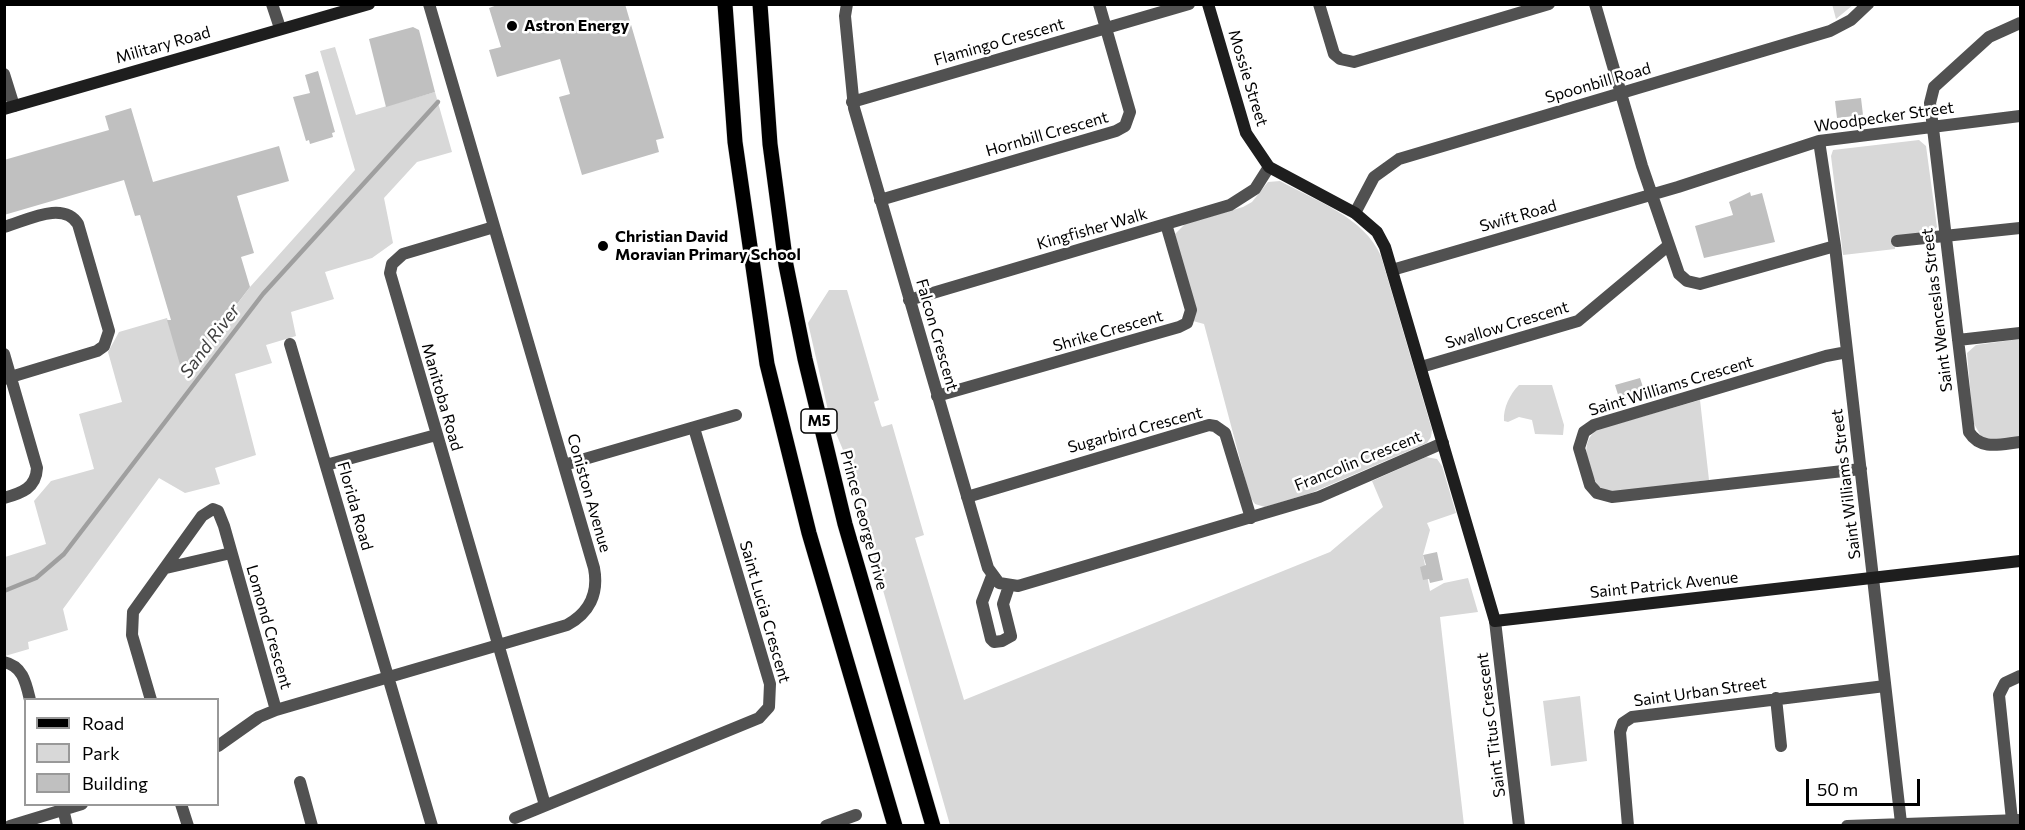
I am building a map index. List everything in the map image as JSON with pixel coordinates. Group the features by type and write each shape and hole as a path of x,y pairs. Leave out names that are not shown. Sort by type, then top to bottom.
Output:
{"main road":[{"path":"719,4 728,52"},
{"name":"M5","path":"725,4 735,142 767,364 809,533 895,825"},
{"name":"Prince George Drive","path":"760,4 770,144 786,265 805,359 845,524 933,825"}],"street":[{"path":"272,4 279,28"},
{"name":"Military Road","path":"332,13 355,4"},
{"name":"Military Road","path":"9,108 279,28 369,4"},
{"name":"Coniston Avenue","path":"219,745 259,717 276,710 567,625 584,613 594,596 594,568 429,4"},
{"name":"Falcon Crescent","path":"847,4 845,16 852,102 992,576"},
{"name":"Hornbill Crescent","path":"880,200 1121,129 1128,121 1130,112 1099,4"},
{"name":"Flamingo Crescent","path":"852,102 1189,4"},
{"name":"Mossie Street","path":"1208,4 1246,133 1269,166 1355,213"},
{"path":"1319,4 1335,54 1340,59 1354,62 1549,4"},
{"path":"1595,4 1652,194 1679,274 1687,281 1700,284 1835,246"},
{"name":"Spoonbill Road","path":"1355,213 1374,177 1399,159 1830,31 1851,20 1868,4"},
{"name":"Saint Wenceslas Street","path":"2020,23 1989,37 1934,87 1930,104 1969,432 1981,444 1988,446 2020,442"},
{"path":"4,74 9,108"},
{"name":"Woodpecker Street","path":"1652,194 1819,141 2020,116"},
{"name":"Saint Williams Street","path":"1819,141 1835,246 1901,824"},
{"name":"Kingfisher Walk","path":"909,300 1230,205 1248,196 1269,166"},
{"name":"Swift Road","path":"1392,270 1652,194"},
{"path":"4,227 56,212 65,212 74,217 109,331 104,346 97,351 8,378"},
{"name":"Francolin Crescent","path":"1010,586 1018,586 1319,497 1443,443 1392,270 1377,232 1355,213"},
{"name":"Shrike Crescent","path":"937,396 1187,323 1191,310 1166,224"},
{"name":"Manitoba Road","path":"494,227 403,254 392,264 391,280 497,645"},
{"path":"1897,241 1945,238 2020,228"},
{"name":"Swallow Crescent","path":"1421,367 1578,321 1669,245"},
{"path":"1958,340 2020,333"},
{"name":"Florida Road","path":"290,344 432,825"},
{"name":"Saint Williams Crescent","path":"1847,352 1826,356 1594,425 1584,432 1580,448 1590,485 1597,493 1612,497 1861,469"},
{"path":"4,354 8,378 37,468 34,483 28,489 4,498"},
{"path":"564,465 736,415"},
{"name":"Sugarbird Crescent","path":"967,496 1209,425 1226,433 1251,518"},
{"name":"Saint Lucia Crescent","path":"515,818 759,718 769,707 770,684 694,428"},
{"path":"326,465 436,435"},
{"path":"1443,443 1495,621"},
{"name":"Lomond Crescent","path":"151,698 131,621 138,603 166,568 202,516 211,510 218,511 222,520 276,710"},
{"name":"Lomond Crescent","path":"166,568 231,553"},
{"name":"Saint Patrick Avenue","path":"1495,621 2020,561"},
{"path":"992,576 999,583 1010,586 1004,604 1011,636 1002,642 994,642 991,639 982,602 992,576"},
{"name":"Saint Titus Crescent","path":"1495,621 1519,825"},
{"path":"497,645 545,805"},
{"path":"4,662 12,664 21,672 30,698"},
{"path":"1847,825 2016,820 1999,694 2005,683 2020,676"},
{"name":"Saint Urban Street","path":"1628,825 1620,732 1623,723 1632,717 1653,712 1885,686"},
{"path":"1776,698 1781,746"},
{"path":"300,782 312,825"},
{"path":"182,806 188,825"},
{"path":"10,825 62,807 67,825"},
{"path":"826,825 856,814"}],"green space":[{"path":"1832,4 1853,4 1853,5 1836,19"},
{"path":"335,47 356,115 435,92 452,152 417,162 384,198 393,243 372,258 325,272 334,299 291,312 296,336 266,345 272,363 235,374 256,455 215,468 220,484 185,493 159,478 63,609 68,630 28,642 29,649 5,656 5,557 46,544 34,501 51,481 94,469 79,414 122,402 108,352 119,332 167,318 184,375 250,287 355,170 320,51"},
{"path":"1919,140 1926,146 1937,227 1932,232 1894,238 1895,249 1843,255 1831,156 1833,150"},
{"path":"1280,181 1338,211 1351,220 1373,242 1381,256 1432,430 1427,443 1311,493 1265,507 1255,504 1250,497 1204,324 1193,321 1175,234 1185,224 1243,207 1252,202 1268,182"},
{"path":"829,290 847,290 879,400 874,402 881,425 882,427 892,424 924,535 915,538 964,700 1330,552 1383,507 1372,481 1426,457 1437,459 1442,466 1456,513 1427,523 1430,530 1423,555 1430,591 1444,583 1468,578 1478,612 1440,617 1464,825 950,825 843,450 830,419 808,323"},
{"path":"2020,339 2020,437 1994,440 1982,438 1973,422 1967,353 1976,345"},
{"path":"1519,385 1552,385 1564,425 1563,435 1535,434 1532,420 1519,417 1508,422 1504,421 1508,402"},
{"path":"1700,400 1709,480 1611,492 1599,487 1588,464 1586,448 1592,434 1599,429"},
{"path":"1580,696 1587,761 1551,766 1543,701"}],"building":[{"path":"500,4 625,4 664,138 656,140 659,152 582,175 559,97 570,94 560,59 497,77 489,50 501,47 489,8"},
{"path":"413,27 419,30 435,92 386,107 369,39"},
{"path":"318,71 335,132 332,133 333,137 310,144 309,140 306,141 293,97 310,93 305,75"},
{"path":"1861,98 1863,115 1837,118 1835,101"},
{"path":"131,108 153,182 279,146 289,181 237,196 254,253 241,257 250,287 183,375 167,320 171,320 140,215 135,216 124,180 4,215 4,160 109,130 105,116"},
{"path":"1750,192 1751,196 1762,193 1775,242 1704,258 1695,226 1733,215 1729,202"},
{"path":"1640,378 1645,393 1620,401 1615,385"},
{"path":"1437,552 1443,580 1430,583 1429,579 1423,580 1420,567 1426,565 1423,555"}],"waterway":[{"name":"Sand River","path":"4,591 36,578 64,554 263,294 438,102"}],"place":[{"name":"Astron Energy","path":"512,26"},
{"name":"Christian David Moravian Primary School","path":"603,246"}]}
